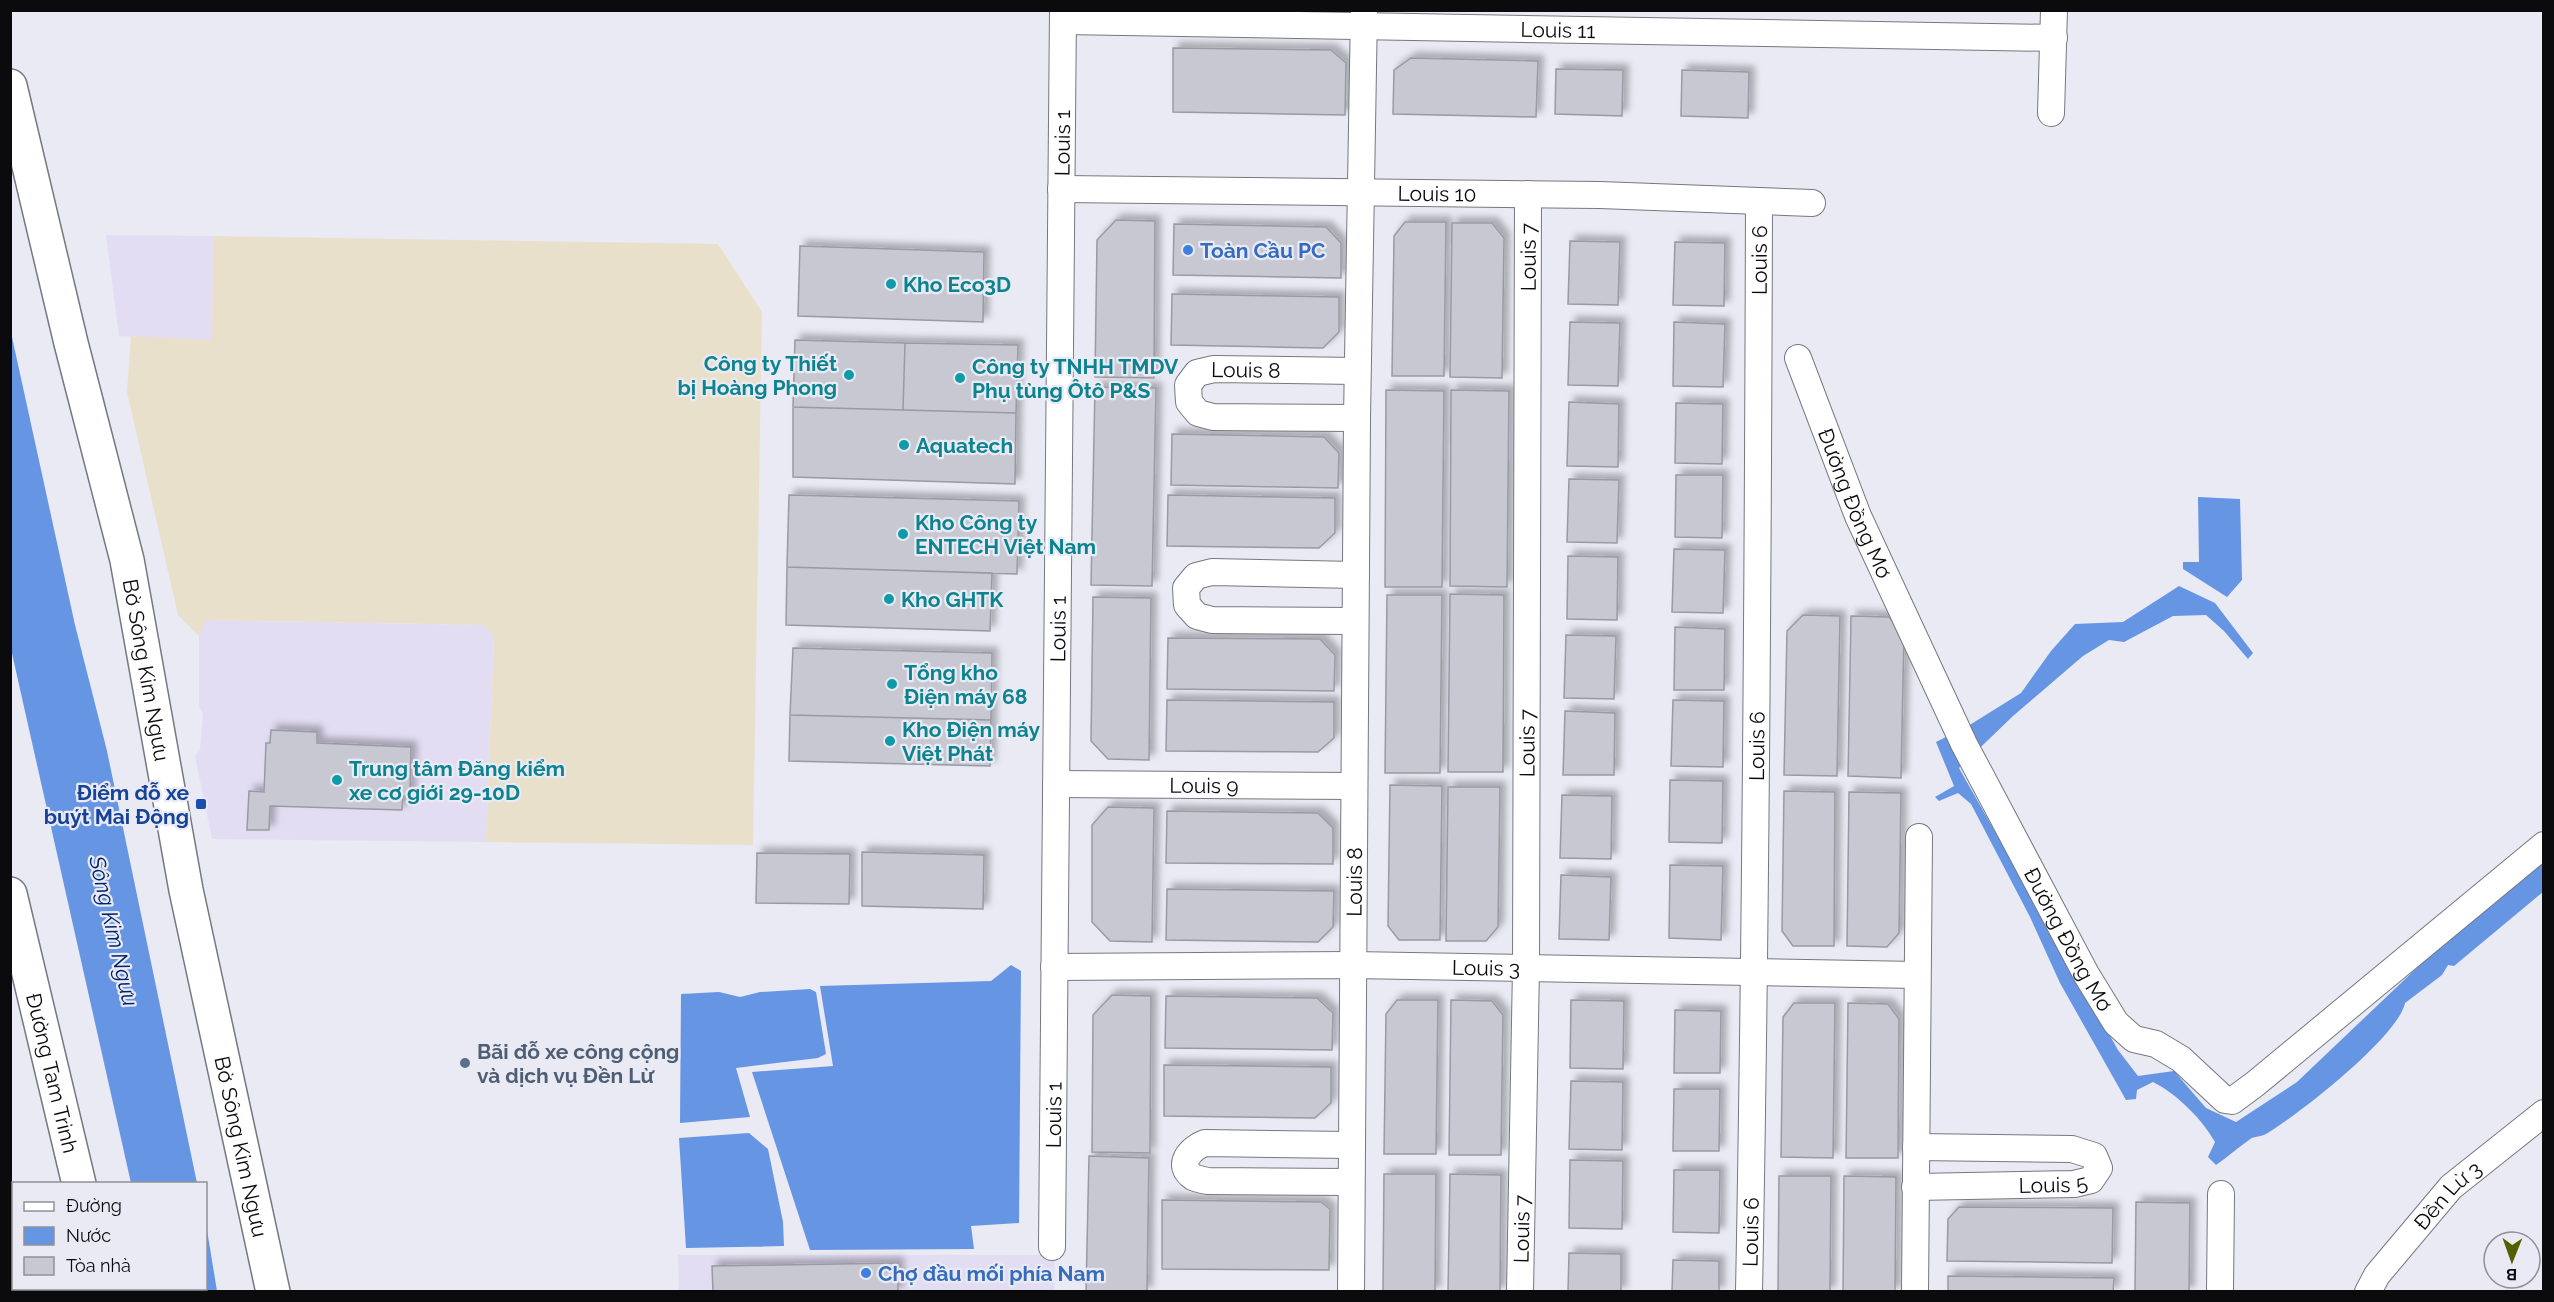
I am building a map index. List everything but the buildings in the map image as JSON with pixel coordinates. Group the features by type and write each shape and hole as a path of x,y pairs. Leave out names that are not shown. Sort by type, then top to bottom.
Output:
{"street":[{"path":"2051,113 2054,10"},
{"name":"Louis 11","path":"1063,16 1364,18 2054,38"},
{"name":"Louis 1","path":"1052,1247 1063,16"},
{"name":"Louis 8","path":"1351,1292 1357,371 1364,18"},
{"name":"Bờ Sông Kim Ngưu","path":"10,87 71,343 128,560 186,890 273,1292"},
{"name":"Louis 10","path":"1061,189 1528,194 1812,203"},
{"name":"Louis 7","path":"1520,1292 1526,968 1528,194"},
{"name":"Louis 6","path":"1749,1292 1755,972 1760,421 1759,202"},
{"name":"Đường Đồng Mơ","path":"1798,358 1858,516 1964,744 2086,974 2116,1023 2134,1039 2156,1044 2181,1059 2225,1100 2232,1101 2254,1084 2544,845"},
{"name":"Louis 8","path":"1357,371 1214,369 1197,373 1188,385 1188,402 1198,413 1213,417 1357,418"},
{"path":"1355,621 1212,620 1197,616 1187,605 1186,588 1196,576 1212,572 1356,575"},
{"name":"Louis 9","path":"1056,784 1354,786"},
{"path":"1915,1292 1919,837"},
{"name":"Đường Tam Trinh","path":"10,894 79,1182"},
{"name":"Louis 3","path":"1054,967 1353,965 1917,975"},
{"name":"Đền Lừ 3","path":"2368,1292 2377,1275 2451,1186 2544,1113"},
{"path":"1351,1145 1205,1143 1192,1148 1186,1157 1186,1168 1192,1176 1208,1181 1351,1182"},
{"name":"Louis 5","path":"1915,1186 2074,1184 2091,1180 2099,1168 2094,1156 2072,1149 1916,1148"},
{"path":"2220,1292 2221,1194"}],"shaded area":[{"path":"106,235 213,236 212,340 119,336"},
{"path":"213,236 718,244 762,312 753,845 486,842 494,637 484,625 206,620 199,636 178,615 127,392 131,336 212,340"},
{"path":"205,620 484,625 494,637 486,842 212,839 195,756 200,750 203,713 199,706 199,636"},
{"name":"Chợ đầu mối phía Nam","path":"678,1255 1055,1255 1054,1291 679,1291"}],"water":[{"name":"Sông Kim Ngưu","path":"10,328 75,625 107,751 197,1182 131,1182 11,649"},
{"path":"2198,497 2240,499 2242,580 2227,597 2183,569 2183,562 2199,562"},
{"path":"2179,586 2215,603 2253,653 2248,659 2224,631 2206,615 2173,616 2124,642 2109,640 2083,656 2013,716 1959,768 2118,1050 2138,1076 2174,1071 2206,1108 2236,1122 2297,1082 2464,923 2543,863 2543,892 2454,966 2448,965 2442,975 2405,1003 2398,1018 2385,1035 2345,1074 2281,1124 2266,1134 2251,1139 2216,1165 2208,1157 2215,1142 2210,1133 2171,1093 2153,1082 2137,1090 2136,1099 2126,1100 2060,983 2030,917 1971,804 1958,793 1939,801 1935,797 1954,786 1936,742 1968,726 2021,693 2051,651 2075,624 2123,622"},
{"path":"1011,965 1021,971 1019,1223 971,1226 974,1249 810,1250 752,1072 833,1066 820,986 991,981"},
{"path":"810,989 816,992 826,1054 818,1058 736,1068 750,1117 680,1123 681,994 719,992 740,997 760,992"},
{"path":"749,1133 768,1149 783,1222 784,1246 686,1248 679,1138"},
{"path":"207,1230 217,1291 157,1291 207,1290"}],"place":[{"name":"Toàn Cầu PC","path":"1188,250"},
{"name":"Kho Eco3D","path":"891,284"},
{"name":"Công ty Thiết bị Hoàng Phong","path":"849,375"},
{"name":"Công ty TNHH TMDV Phụ tùng Ôtô P&S","path":"960,378"},
{"name":"Aquatech","path":"904,445"},
{"name":"Kho Công ty ENTECH Việt Nam","path":"903,534"},
{"name":"Kho GHTK","path":"889,599"},
{"name":"Tổng kho Điện máy 68","path":"892,684"},
{"name":"Kho Điện máy Việt Phát","path":"890,741"},
{"name":"Trung tâm Đăng kiểm xe cơ giới 29-10D","path":"337,780"},
{"name":"Điểm đỗ xe buýt Mai Động","path":"201,804"},
{"name":"Bãi đỗ xe công cộng và dịch vụ Đền Lừ","path":"465,1063"},
{"name":"Chợ đầu mối phía Nam","path":"866,1273"}]}
